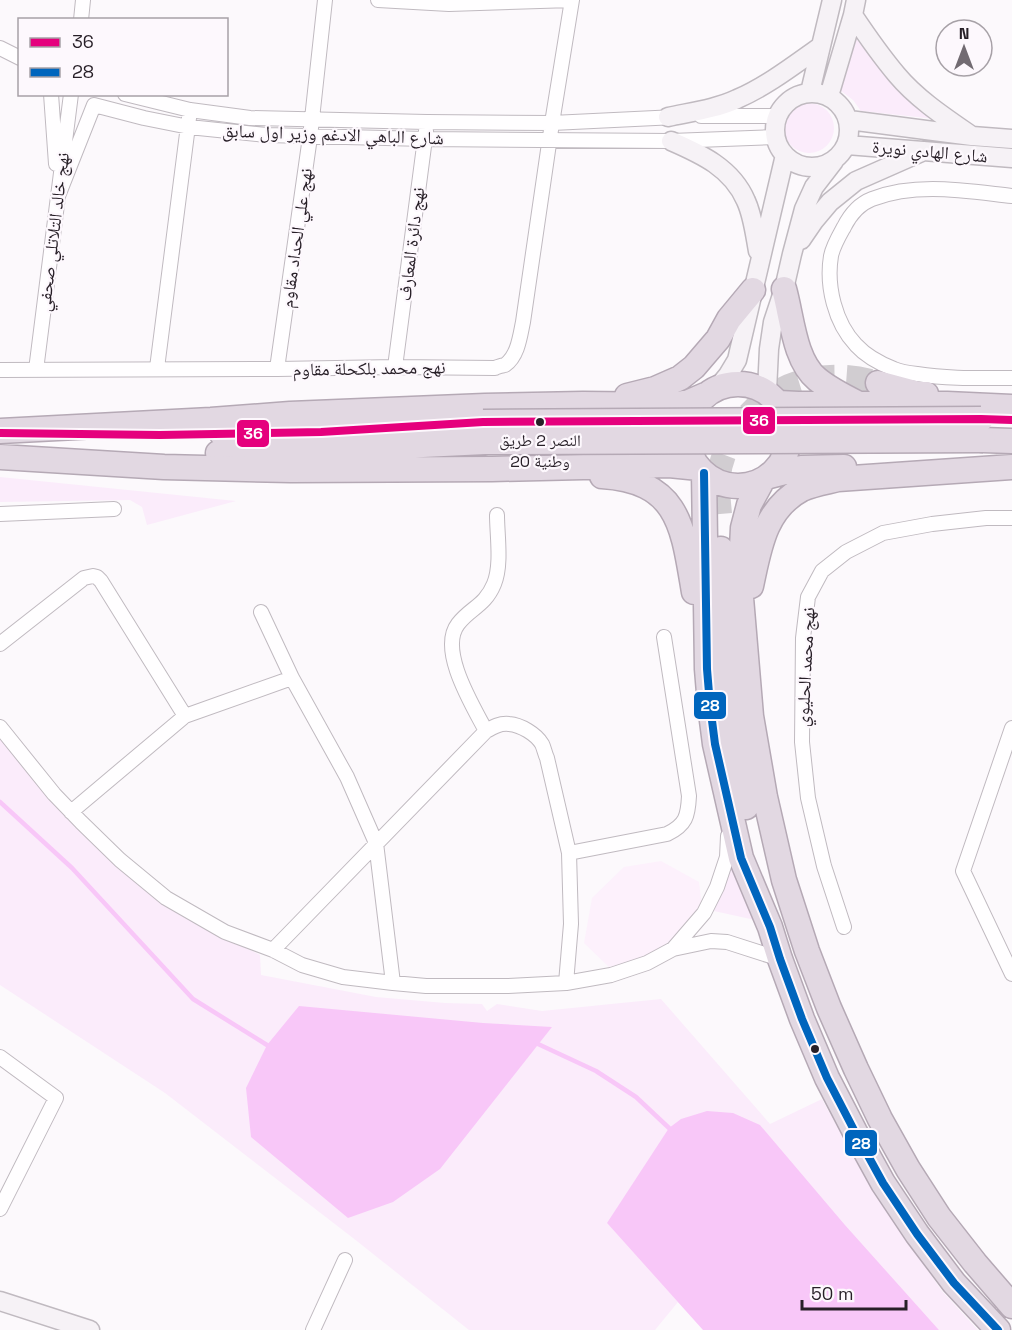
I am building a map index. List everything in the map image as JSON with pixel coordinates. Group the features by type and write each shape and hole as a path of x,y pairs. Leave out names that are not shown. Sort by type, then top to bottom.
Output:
{"highway":[{"path":"784,289 801,357 815,377 833,391 859,404"},
{"path":"583,404 656,389 680,378 704,356 718,339 729,319 753,290"},
{"path":"0,432 302,413 485,406 672,405 688,402 712,390 736,383 752,385 773,397 798,404 1012,406"},
{"path":"878,383 919,394 1012,398"},
{"path":"712,390 694,407 688,422 687,438 690,454 701,471 717,482 731,486 747,486 801,468 1012,467"},
{"path":"773,397 787,417 790,433 788,449 781,464 766,478 749,505 743,528 740,586 751,716 763,785 784,880 807,951 829,1008 880,1119 908,1169 939,1217 1012,1306"},
{"path":"0,432 160,435 321,432 982,430 1012,420"},
{"path":"982,430 1012,441"},
{"path":"0,456 319,450 484,432"},
{"path":"0,456 291,471 669,465 701,471"},
{"path":"747,669 751,588 760,546 768,522 777,509 791,496 802,489 838,479 1012,467"},
{"path":"492,469 613,477 653,490 665,500 682,530 707,669"},
{"path":"701,471 710,705 715,744 741,858 770,927 802,1019 827,1078 883,1183 917,1234 954,1283 998,1330"},
{"path":"720,514 729,705 740,779 770,927"}],"main road":[{"path":"810,92 832,0"},
{"path":"829,96 854,8"},
{"path":"854,8 870,40 898,77 937,112 972,136"},
{"path":"668,117 736,100 781,74 821,46"},
{"path":"773,397 769,350 773,322 784,289 804,209 814,187 847,145 850,132 849,120 842,106 829,96 810,92 790,99 777,116 775,137 779,147 795,163 808,167 822,166 834,160"},
{"name":"شارع الهادي نويرة","path":"849,120 1012,139"},
{"path":"671,141 717,164 735,182 746,201 753,224 759,260"},
{"name":"شارع الهادي نويرة","path":"847,145 1012,158"},
{"path":"792,254 830,202 856,180 924,151"},
{"path":"712,390 728,375 737,360 785,155"},
{"path":"0,1301 90,1330"}],"street":[{"path":"81,18 83,0"},
{"name":"نهج علي الحداد مقاوم","path":"277,369 310,137 325,0"},
{"path":"378,0 449,2 572,0"},
{"name":"نهج محمد بلكحلة مقاوم","path":"0,370 495,368 505,365 513,357 519,344 572,0"},
{"path":"0,48 18,57"},
{"path":"51,96 58,196"},
{"name":"نهج خالد التلاتلي صحفي","path":"36,370 71,96"},
{"name":"شارع الباهي الادغم وزير اول سابق","path":"133,96 190,110 250,118 552,123 668,117 777,116"},
{"name":"شارع الباهي الادغم وزير اول سابق","path":"58,196 94,105 189,127 310,137 671,141 775,137"},
{"path":"157,368 190,110"},
{"name":"نهج دائرة المعارف","path":"395,367 428,122"},
{"path":"1012,196 944,189 902,191 871,199 850,216 840,234 831,254 830,276 833,301 843,328 856,346 872,358 896,370 936,377 1012,378"},
{"path":"0,514 114,509"},
{"path":"486,731 459,679 451,643 458,623 487,598 495,581 498,564 497,515"},
{"name":"نهج محمد الحليوي","path":"844,927 825,866 808,798 802,742 803,638 808,597 822,571 846,552 883,533 933,524 986,518 1012,518"},
{"path":"0,644 84,578 97,577 185,716"},
{"path":"261,612 292,678 347,777 376,843 393,983"},
{"path":"568,853 667,834 678,829 685,820 688,796 664,637"},
{"path":"71,812 185,716 292,678"},
{"path":"273,950 486,731 498,725 509,724 533,734 542,745 547,758 568,853 571,924 566,983"},
{"path":"0,727 71,812 120,860 166,898 225,932 302,964 343,977 461,987 566,983 611,975 647,963 673,949 711,941 727,942 780,958"},
{"path":"1012,728 963,871 1012,974"},
{"path":"673,949 704,913 717,887 727,857 728,834 723,780"},
{"path":"0,1057 56,1098 0,1209"},
{"path":"313,1330 345,1260"}],"shaded area":[{"path":"854,37 936,119 861,111 853,100 841,91"},
{"path":"809,103 823,107 830,114 834,128 830,142 823,149 809,153 795,149 788,142 784,128 788,114 795,107"},
{"path":"0,477 236,501 147,525 142,507 130,500 0,502"},
{"path":"0,737 56,805 111,861 164,904 260,955 261,975 376,997 482,1004 487,1011 497,1004 542,1011 661,999 770,1124 822,1099 872,1190 942,1291 978,1330 939,1330 760,1125 607,1223 678,1302 655,1330 469,1330 165,1093 0,985"},
{"path":"734,859 755,920 714,911"},
{"path":"661,861 699,882 702,907 679,934 650,956 609,967 584,943 592,898 624,867"},
{"path":"299,1006 552,1027 440,1169 393,1202 348,1218 251,1137 246,1088 267,1045"},
{"path":"707,1111 733,1113 760,1125 939,1330 703,1330 607,1223 669,1128 681,1119"}],"waterway":[{"path":"0,802 72,868 193,999 267,1045"},
{"path":"538,1044 596,1071 636,1097 669,1128"}],"tunnel":[{"path":"720,514 718,482 725,452 750,413 765,400 781,389 818,378 858,378 878,383"}],"transit line":[{"name":"36","path":"0,433 160,435 321,432 483,422 1012,420"},
{"name":"28","path":"704,473 707,669 710,705 715,744 741,858 770,927 802,1019 827,1078 855,1132 883,1183 917,1234 954,1283 998,1330"}],"place":[{"name":"النصر 2 طريق وطنية 20","path":"540,422"}]}
